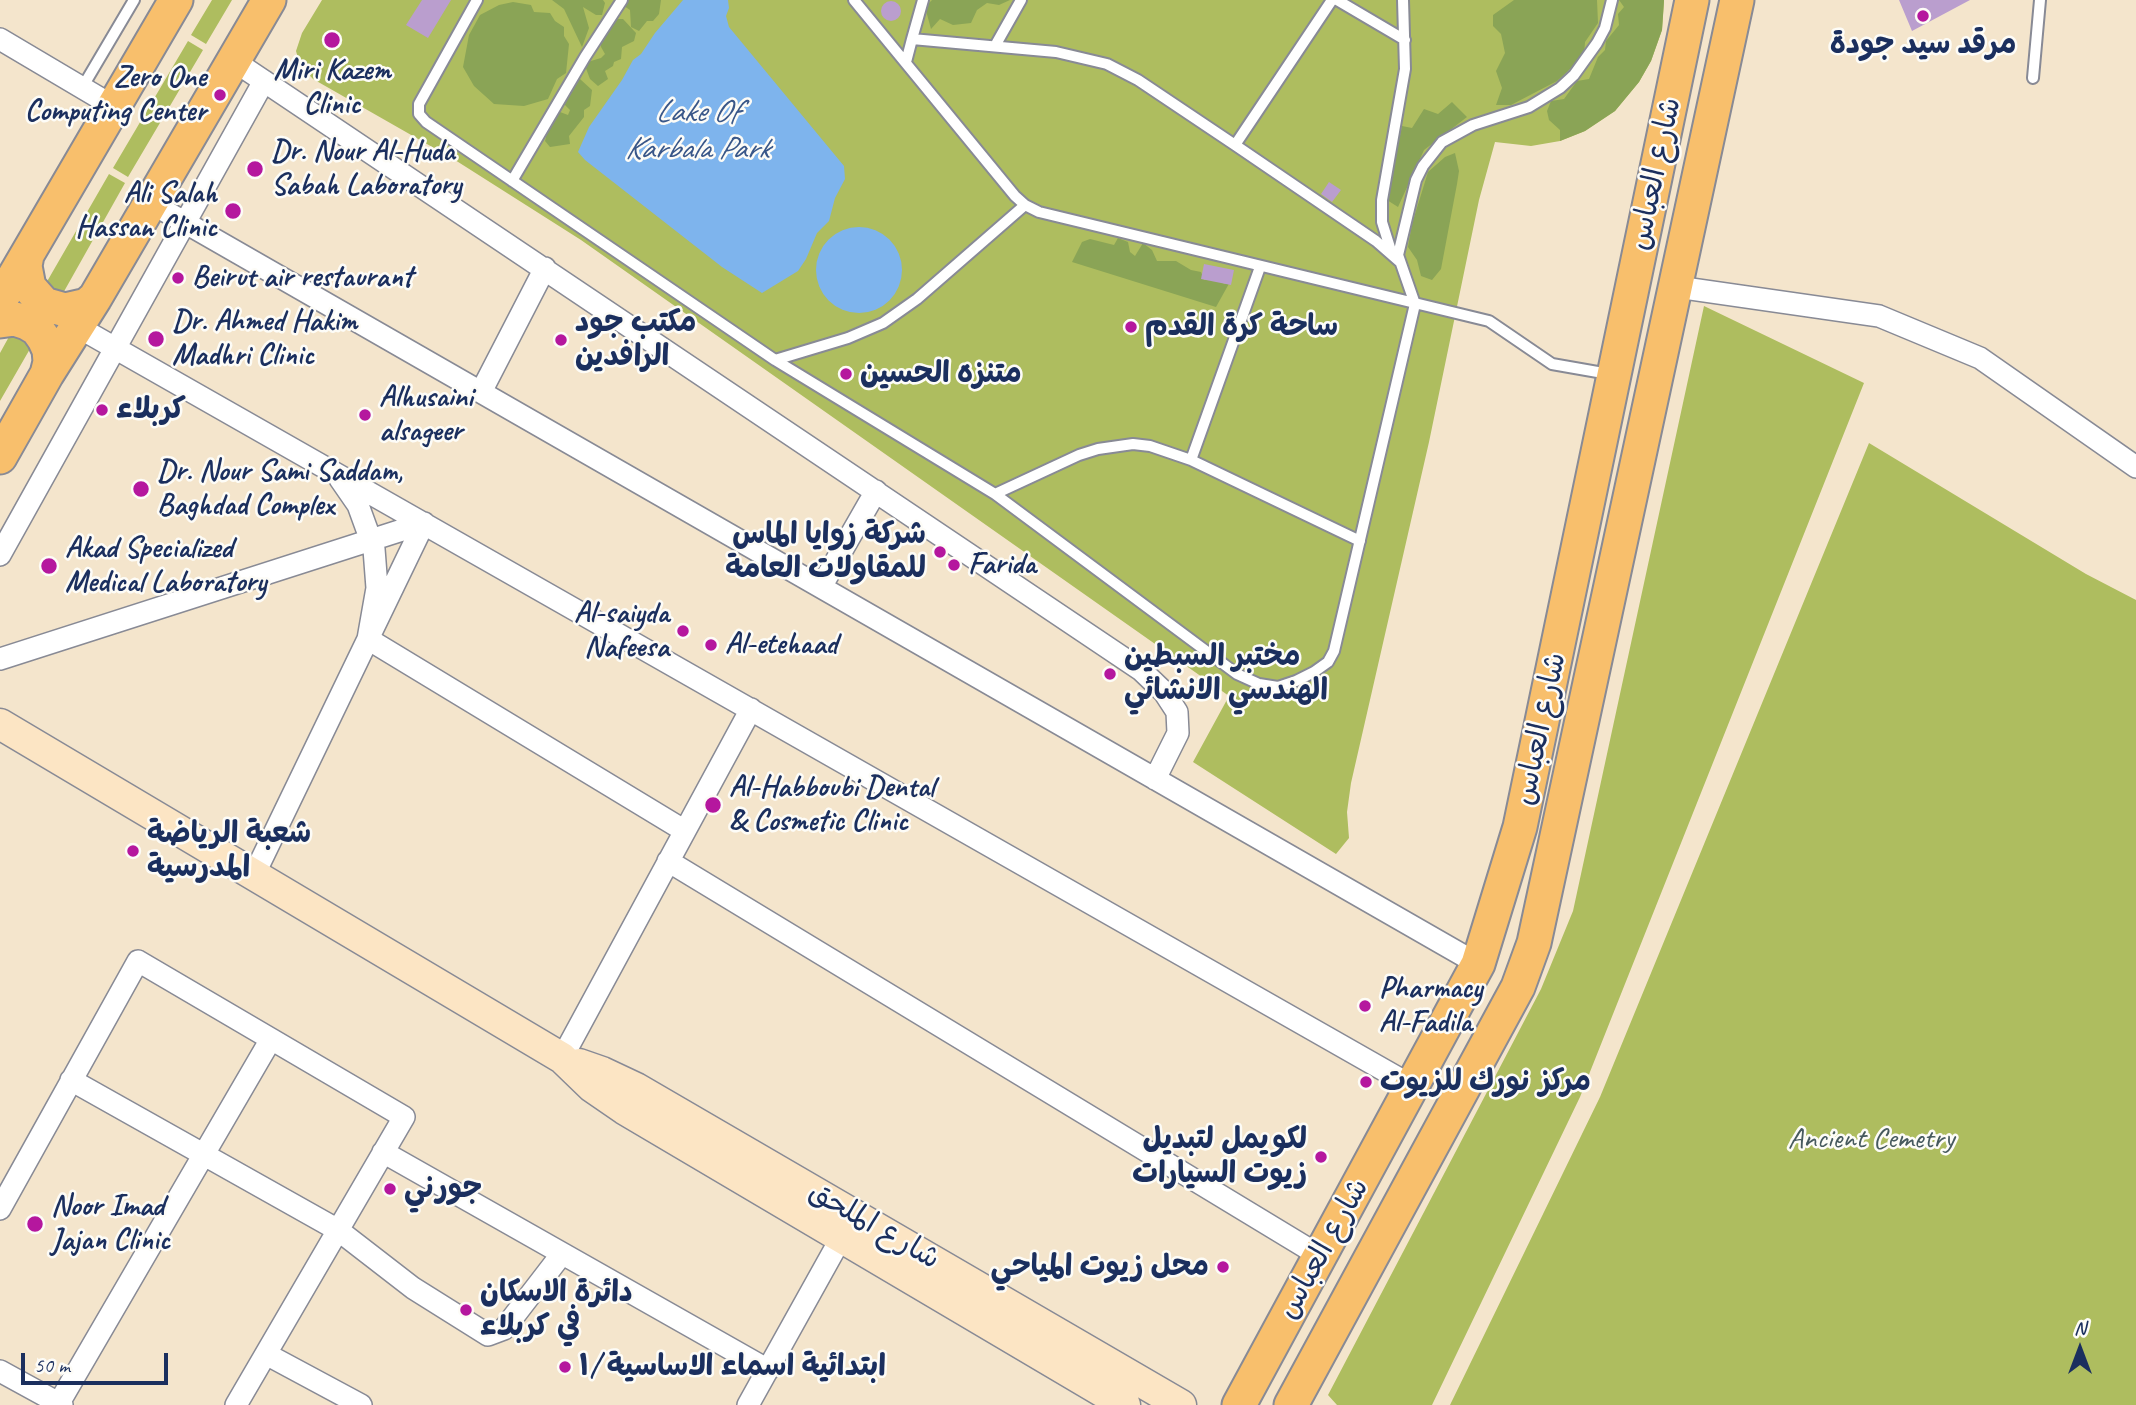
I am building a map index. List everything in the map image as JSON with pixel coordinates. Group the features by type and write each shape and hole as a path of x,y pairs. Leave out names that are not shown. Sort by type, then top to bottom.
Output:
{"main road":[{"path":"0,301 176,0"},
{"path":"0,457 270,0"},
{"name":"شارع العباس","path":"1239,1405 1478,964 1520,827 1692,0"},
{"name":"شارع العباس","path":"1291,1405 1308,1390 1518,988 1534,943 1737,0"},
{"path":"27,255 26,277 36,297 44,304 65,310 87,305 95,298"},
{"path":"0,321 15,319 37,330 49,350 47,374"}],"street":[{"path":"0,39 113,106"},
{"path":"234,61 1141,670 1155,682 1177,712 1175,743 1155,779"},
{"path":"0,555 264,81"},
{"path":"151,203 1478,964"},
{"path":"481,392 545,268"},
{"path":"1677,287 1879,316 1980,359 2136,467"},
{"path":"78,327 1412,1086"},
{"path":"332,471 358,505 372,540 377,563 377,588 368,639"},
{"path":"821,587 876,491"},
{"path":"0,659 424,523"},
{"path":"254,875 424,523"},
{"path":"368,639 685,831"},
{"path":"562,1058 751,709"},
{"name":"شارع الملحق","path":"0,724 562,1058 636,1088 1125,1405"},
{"path":"668,861 1320,1256"},
{"path":"0,1209 138,961 404,1116 236,1405"},
{"path":"0,1371 61,1404 271,1039"},
{"path":"71,1080 338,1230 412,1288 488,1335 504,1329 561,1255"},
{"path":"383,1152 768,1370"},
{"path":"748,1405 847,1226"},
{"name":"شارع الملحق","path":"847,1226 1181,1405"},
{"path":"266,1354 361,1405"}],"lane":[{"path":"82,88 134,0"},
{"path":"477,0 419,104 419,114 425,122 775,360 995,494 1237,674 1259,684 1278,687 1314,671 1328,662 1334,651 1415,304 1398,255 1416,180 1442,142 1455,134 1529,107 1560,88 1588,60 1605,28 1612,0"},
{"path":"512,181 622,0"},
{"path":"854,0 1025,205 1058,218 1489,321 1552,364 1615,375"},
{"path":"905,62 923,0"},
{"path":"995,46 1021,0"},
{"path":"1235,145 1335,0 1405,40"},
{"path":"1392,254 1382,222 1382,200 1405,69 1403,0"},
{"path":"2033,78 2040,0"},
{"path":"912,39 1056,52 1107,64 1138,80 1235,145 1392,254 1402,265"},
{"path":"775,360 848,338 883,323 926,292 1025,205"},
{"path":"1191,460 1260,267"},
{"path":"995,494 1079,455 1118,445 1150,446 1191,460 1360,541"}],"green space":[{"path":"212,0 232,0 206,44 191,35"},
{"path":"322,0 1664,2 1662,30 1651,61 1639,82 1615,111 1585,131 1560,141 1531,146 1495,142 1479,200 1429,442 1351,783 1347,812 1349,838 1336,854 1193,762 1229,696 581,240 455,160 313,79 300,65 296,51 302,33"},
{"path":"552,0 603,0 605,3 602,15 596,15 583,7 589,28 582,47 564,9"},
{"path":"628,0 661,0 659,14 653,21 647,21 639,31 631,27 630,10 624,6"},
{"path":"932,0 1010,0 999,5 987,3 977,10 971,23 953,25 940,19 931,29 925,7"},
{"path":"1514,0 1597,0 1598,23 1585,42 1584,56 1557,81 1511,105 1496,105 1502,88 1496,71 1505,53 1501,34 1493,26 1493,15"},
{"path":"1619,0 1664,0 1662,30 1651,61 1639,82 1615,111 1585,131 1560,141 1560,130 1549,120 1547,111 1551,101 1564,99 1577,81 1589,79 1598,57 1605,50 1606,41 1619,25 1618,14 1624,7"},
{"path":"513,2 531,5 534,12 550,13 555,21 564,27 564,36 569,44 566,73 557,79 548,99 524,106 494,104 474,86 463,67 469,35 480,15 499,5"},
{"path":"623,19 636,33 634,41 622,47 621,59 605,71 608,79 598,86 590,79 584,63 601,58 605,54 601,47 601,37 607,26"},
{"path":"188,41 203,50 128,177 113,168"},
{"path":"580,79 592,90 590,106 584,110 584,117 569,136 570,144 550,147 545,141 549,125 560,112 568,115 570,110 565,105 566,97 573,89 574,82"},
{"path":"1452,102 1467,117 1424,150 1398,207 1387,200 1402,126 1412,128 1424,109 1438,114"},
{"path":"1455,153 1459,171 1457,184 1441,269 1432,280 1421,276 1417,260 1408,247 1412,224 1428,172 1445,157"},
{"path":"109,174 125,183 62,295 45,285"},
{"path":"1118,238 1128,242 1130,252 1135,256 1143,243 1152,250 1157,261 1176,261 1191,270 1201,272 1204,280 1213,279 1225,284 1231,280 1216,307 1072,262 1082,242 1090,239 1114,245"},
{"path":"1704,306 1864,383 1580,1097 1432,1405 1337,1405 1328,1395 1541,989 1573,911"},
{"path":"21,315 42,328 0,401 0,353"},
{"name":"Ancient Cemetry","path":"1869,443 2086,574 2136,600 2136,1405 1450,1405 1600,1097"}],"water":[{"name":"Lake Of Karbala Park","path":"683,0 728,0 726,16 729,27 844,166 845,179 835,198 829,221 817,233 806,259 798,271 762,293 722,267 578,152 589,127 633,60 641,54"},
{"path":"851,227 867,227 890,239 899,253 902,270 899,287 890,301 867,313 851,313 835,306 823,294 816,278 816,262 823,246 835,234"}],"building":[{"path":"422,0 451,0 428,38 406,25"},
{"name":"مرقد سيد جودة","path":"1899,0 1970,0 1912,31"},
{"path":"891,1 898,4 901,11 898,18 891,21 884,18 881,11 884,4"},
{"path":"1329,182 1341,190 1332,202 1321,194"},
{"path":"1204,264 1234,270 1231,285 1201,279"}],"place":[{"name":"مرقد سيد جودة","path":"1923,16"},
{"name":"Miri Kazem Clinic","path":"332,40"},
{"name":"Zero One Computing Center","path":"220,95"},
{"name":"Dr. Nour Al-Huda Sabah Laboratory","path":"255,169"},
{"name":"Ali Salah Hassan Clinic","path":"233,211"},
{"name":"Beirut air restaurant","path":"178,278"},
{"name":"ساحة كرة القدم","path":"1131,327"},
{"name":"Dr. Ahmed Hakim Madhri Clinic","path":"156,339"},
{"name":"مكتب جود الرافدين","path":"561,340"},
{"name":"متنزه الحسين","path":"846,374"},
{"name":"كربلاء","path":"102,410"},
{"name":"Alhusaini alsageer","path":"365,415"},
{"name":"Dr. Nour Sami Saddam, Baghdad Complex","path":"141,489"},
{"name":"شركة زوايا الماس للمقاولات العامة","path":"940,552"},
{"name":"Farida","path":"954,565"},
{"name":"Akad Specialized Medical Laboratory","path":"49,566"},
{"name":"Al-saiyda Nafeesa","path":"683,631"},
{"name":"Al-etehaad","path":"711,645"},
{"name":"مختبر السبطين الهندسي الانشائي","path":"1110,674"},
{"name":"Al-Habboubi Dental & Cosmetic Clinic","path":"713,805"},
{"name":"شعبة الرياضة المدرسية","path":"133,851"},
{"name":"Pharmacy Al-Fadila","path":"1365,1006"},
{"name":"مركز نورك للزيوت","path":"1366,1082"},
{"name":"لكويمل لتبديل زيوت السيارات","path":"1321,1157"},
{"name":"جورني","path":"390,1189"},
{"name":"Noor Imad Jajan Clinic","path":"35,1224"},
{"name":"محل زيوت المياحي","path":"1223,1267"},
{"name":"دائرة الاسكان في كربلاء","path":"466,1310"},
{"name":"ابتدائية اسماء الاساسية /١","path":"565,1367"}]}
